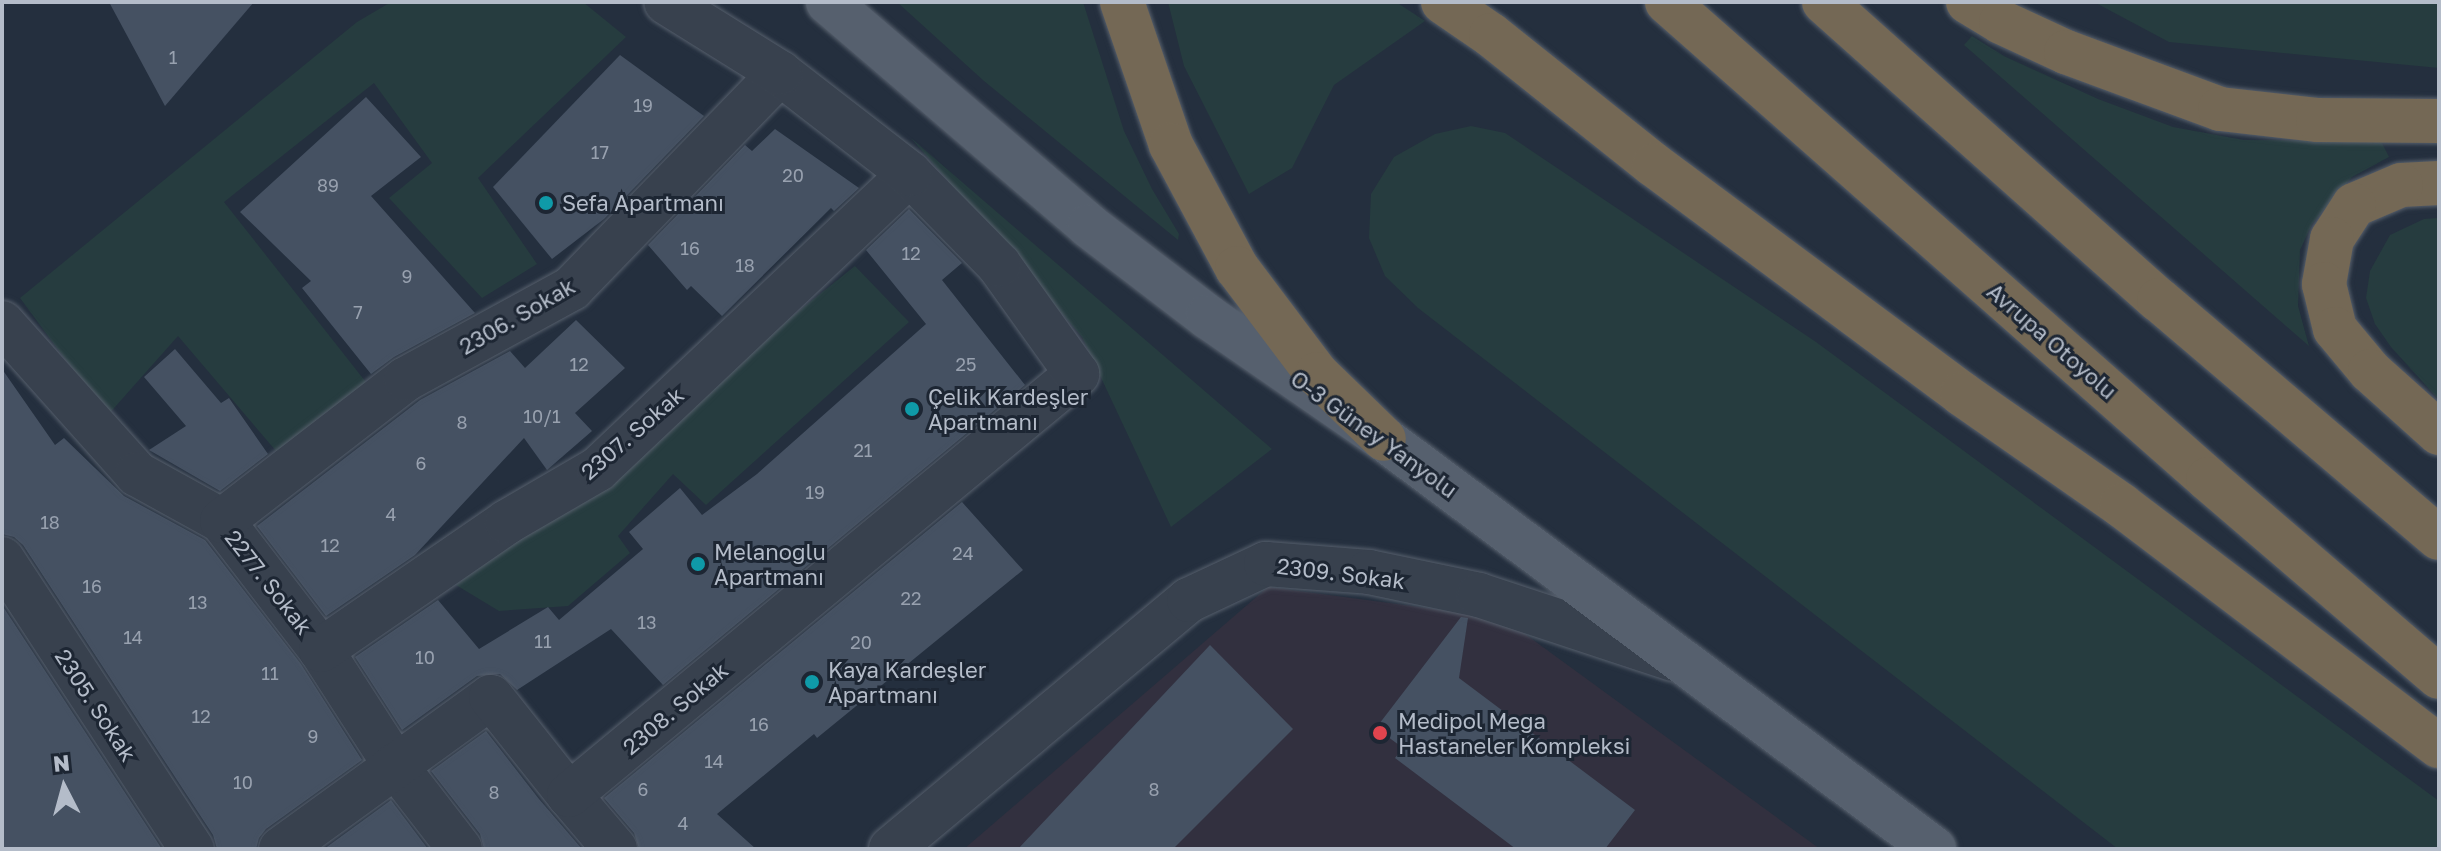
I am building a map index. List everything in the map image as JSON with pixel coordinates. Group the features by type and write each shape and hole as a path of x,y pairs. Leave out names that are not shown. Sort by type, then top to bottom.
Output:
{"highway":[{"path":"1122,2 1171,145 1237,268 1317,374 1384,439"},
{"path":"1443,2 1691,192 1962,394 2121,505 2439,746"},
{"name":"Avrupa Otoyolu","path":"1667,2 2196,468 2439,677"},
{"path":"1824,2 2159,300 2439,538"},
{"path":"1968,2 2001,22 2066,52 2220,109 2318,120 2439,121"},
{"path":"2439,183 2401,185 2354,205 2332,239 2324,284 2335,329 2370,371 2439,433"}],"main road":[{"name":"O-3 Güney Yanyolu","path":"828,2 1089,226 1208,317 1384,439 1934,849"}],"street":[{"path":"666,2 780,73 910,174"},
{"name":"2306. Sokak","path":"222,521 406,379 572,288 780,73"},
{"name":"2308. Sokak","path":"569,795 1077,374 999,265 910,174"},
{"name":"2307. Sokak","path":"321,650 507,522 598,469 910,174"},
{"name":"2277. Sokak","path":"2,323 137,474 222,521 321,650 395,765 460,849"},
{"name":"2305. Sokak","path":"2,559 192,849"},
{"name":"2309. Sokak","path":"891,849 1189,600 1266,564 1369,572 1479,595 1686,663"},
{"path":"281,849 491,697 615,849"}],"shaded area":[{"name":"Medipol Mega Hastaneler Kompleksi","path":"1268,587 1503,618 1820,849 964,849"}],"green space":[{"path":"391,2 583,2 626,37 478,178 537,264 482,298 389,198 432,163 374,83 224,202 369,386 282,458 178,336 107,416 20,298 357,22"},
{"path":"897,2 1083,2 1124,131 1152,189 1179,234 1178,240 984,81"},
{"path":"1168,2 1396,2 1425,21 1334,85 1292,168 1249,194 1184,66"},
{"path":"2094,2 2439,2 2439,68 2169,42"},
{"path":"1972,36 2004,56 2098,99 2173,127 2244,140 2381,141 2389,157 2352,177 2312,224 2300,250 2298,306 2309,346 1964,45"},
{"path":"1471,126 1505,133 1816,342 2439,801 2439,849 2118,849 1418,308 1385,276 1369,238 1371,194 1394,157 1435,134"},
{"path":"911,138 1272,449 1171,527 1082,337"},
{"path":"2439,218 2439,400 2391,347 2375,324 2366,298 2370,271 2390,235 2424,219"},
{"path":"855,266 909,322 706,505 673,474 618,536 630,553 568,606 499,611 456,585"}],"building":[{"path":"109,2 254,2 165,106"},
{"path":"620,55 704,116 604,219 552,259 493,187"},
{"path":"366,97 421,157 371,196 475,313 394,357 371,374 302,288 311,281 240,212"},
{"path":"775,129 859,188 834,211 831,208 722,316 691,286 687,290 648,245 745,145 752,151"},
{"path":"909,209 962,263 942,280 1025,385 663,685 611,629 517,690 500,674 477,676 402,730 355,657 438,600 479,649 548,607 559,620 643,549 629,532 680,488 702,515 757,474 926,324 866,250"},
{"path":"576,320 625,368 575,413 592,431 547,470 524,438 415,555 326,616 257,526 420,400 510,351 525,368"},
{"path":"175,349 221,403 229,398 268,454 220,491 149,450 186,426 144,377"},
{"path":"2,369 55,445 64,438 124,496 205,540 301,664 362,760 266,829 256,849 217,849 213,835 23,545 14,537 2,534"},
{"path":"962,502 1023,570 817,738 814,734 717,814 756,849 639,849 634,833 604,798"},
{"path":"2,605 162,849 2,849"},
{"path":"1461,617 1468,618 1459,678 1635,810 1605,849 1516,849 1395,758 1403,748 1376,728"},
{"path":"1210,645 1293,729 1173,849 1018,849"},
{"path":"486,731 582,849 484,849 480,834 431,771"},
{"path":"391,800 428,849 324,849"}],"place":[{"name":"Sefa Apartmanı","path":"546,203"},
{"name":"Çelik Kardeşler Apartmanı","path":"912,409"},
{"name":"Melanoğlu Apartmanı","path":"698,564"},
{"name":"Kaya Kardeşler Apartmanı","path":"812,682"},
{"name":"Medipol Mega Hastaneler Kompleksi","path":"1380,733"}]}
